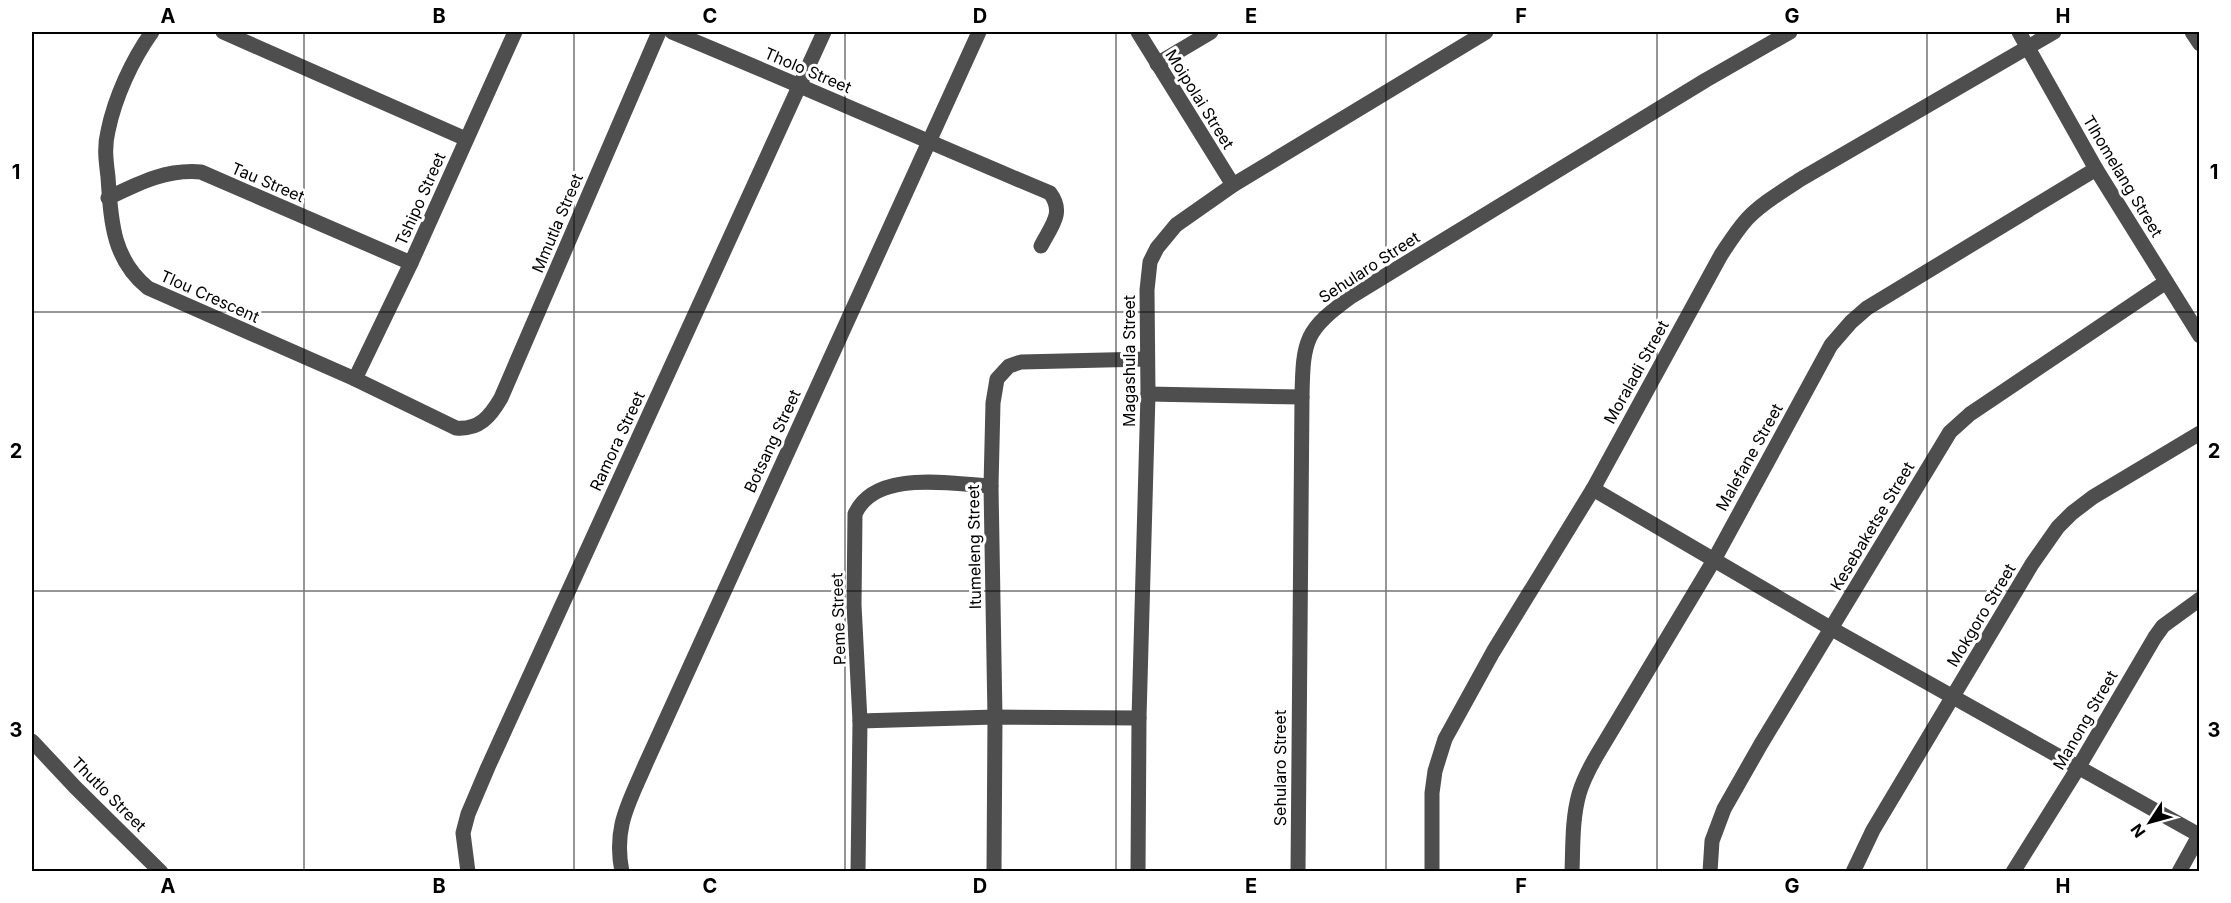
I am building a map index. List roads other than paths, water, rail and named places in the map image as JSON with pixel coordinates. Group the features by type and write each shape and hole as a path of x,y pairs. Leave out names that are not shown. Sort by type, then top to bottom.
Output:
{"street":[{"name":"Tlou Crescent","path":"152,32 132,67 116,103 107,132 105,151 108,198 116,242 122,260 130,272 148,288 355,379 456,428 472,428 480,424"},
{"path":"223,32 466,139"},
{"name":"Tshipo Street","path":"355,379 411,263 514,32"},
{"name":"Mmutla Street","path":"480,424 501,398 659,32"},
{"name":"Tholo Street","path":"672,32 1050,193 1057,202 1058,213 1041,246"},
{"name":"Ramora Street","path":"468,872 463,833 468,814 824,32"},
{"name":"Botsang Street","path":"622,872 620,830 646,763 979,32"},
{"name":"Moipolai Street","path":"1138,32 1233,184"},
{"path":"1157,64 1211,32"},
{"name":"Magashula Street","path":"1138,872 1138,718 1150,262 1157,248 1176,225 1233,184 1486,32"},
{"name":"Sehularo Street","path":"1298,872 1302,370 1310,336 1326,315 1372,283 1706,80 1790,32"},
{"name":"Tlhomelang Street","path":"2019,32 2096,169 2199,336"},
{"name":"Moraladi Street","path":"1432,872 1432,793 1435,771 1445,739 1493,652 1593,489 1721,255 1748,218 1801,179 2054,32"},
{"path":"2192,32 2199,44"},
{"name":"Malefane Street","path":"1572,872 1575,812 1584,779 1714,560 1831,345 1851,321 1868,308 2096,169"},
{"name":"Tau Street","path":"108,198 159,175 201,172 411,263"},
{"name":"Kesebaketse Street","path":"1710,872 1712,841 1724,809 1761,744 1956,424 2166,282"},
{"name":"Itumeleng Street","path":"994,872 995,717 991,486 997,379 1009,366 1021,362 1147,359"},
{"path":"1148,394 1302,397"},
{"name":"Mokgoro Street","path":"1853,872 1873,830 1952,697 2032,564 2058,527 2093,497 2199,433"},
{"name":"Peme Street","path":"858,872 860,720 854,568 855,514 859,505 868,496 894,484 991,486"},
{"path":"1593,489 1832,629 2199,835 2179,872"},
{"name":"Manong Street","path":"2013,872 2078,768 2155,637 2163,626 2199,599"},
{"path":"860,720 995,717 1138,718"},
{"name":"Thutlo Street","path":"32,741 161,872"}]}
